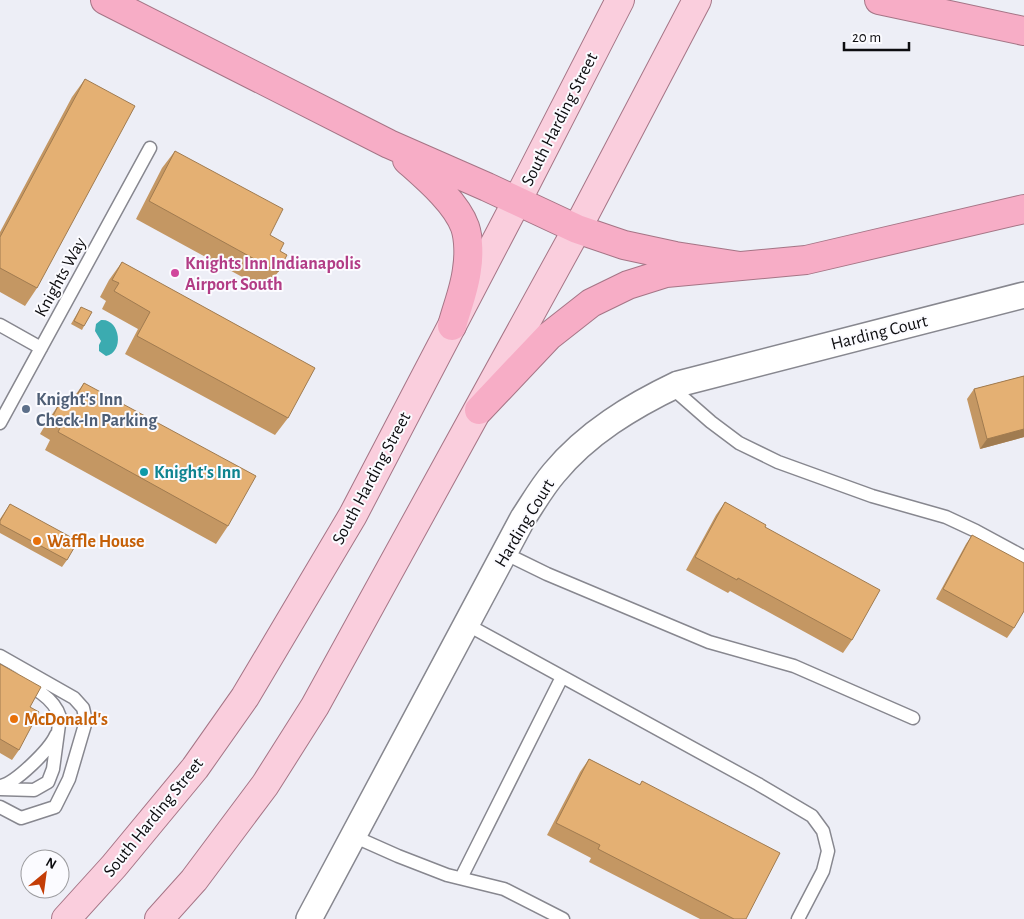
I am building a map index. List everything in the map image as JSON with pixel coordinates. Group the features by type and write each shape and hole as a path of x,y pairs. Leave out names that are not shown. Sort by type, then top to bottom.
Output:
{"highway":[{"path":"104,0 389,144 577,229 624,245 675,256 740,266"},
{"path":"879,0 1024,31"},
{"path":"389,144 435,185 453,207 465,227 467,272 452,326"},
{"path":"479,410 549,336 591,304 628,285 666,273 806,260 1024,209"}],"main road":[{"name":"South Harding Street","path":"66,919 114,866 195,768 245,697 353,515 517,202 620,0"},
{"path":"159,919 194,880 265,785 315,706 577,229 697,0"}],"street":[{"name":"Harding Court","path":"309,919 523,518 554,473 589,437 644,400 678,384 1024,295"}],"lane":[{"name":"Knights Way","path":"0,423 150,148"},
{"path":"0,325 41,348"},
{"path":"672,387 711,422 739,443 778,462 872,496 946,517 1024,557"},
{"path":"504,553 547,574 709,642 794,666 913,718"},
{"path":"466,624 758,784 812,816 823,831 828,851 823,871 798,919"},
{"path":"0,656 74,698 83,708 86,721 69,779 55,807 21,818 0,807"},
{"path":"0,671 50,700 58,710 60,717 53,769 51,777 45,785 34,790 0,787"},
{"path":"461,878 562,677"},
{"path":"0,787 10,783 30,765 49,746 58,731"},
{"path":"353,836 447,875 504,889 563,919"}],"water":[{"path":"101,320 112,324 118,336 116,348 106,356 99,351 101,341 95,331 96,324"}],"building":[{"path":"85,79 135,106 37,288 0,268 0,237"},
{"path":"175,151 283,209 270,235 284,243 280,251 287,255 278,272 149,201"},
{"path":"122,262 315,368 288,418 137,336 150,312 114,291 119,283 112,280"},
{"path":"81,307 92,312 84,326 74,321"},
{"path":"1024,376 1024,429 987,439 974,389"},
{"name":"Knight's Inn","path":"84,383 256,476 228,526 58,432 63,422 53,416 59,404 69,409"},
{"path":"725,502 766,525 765,527 880,590 852,640 738,578 737,580 695,557"},
{"name":"Waffle House","path":"10,504 78,541 67,560 0,524"},
{"path":"972,535 1024,563 1024,611 1014,628 943,589"},
{"name":"McDonald's","path":"0,664 41,687 30,707 39,712 19,750 0,739"},
{"path":"589,759 640,785 642,781 780,853 746,919 734,919 598,849 600,845 556,823"}],"place":[{"name":"Knights Inn Indianapolis Airport South","path":"175,273"},
{"name":"Knight's Inn Check-In Parking","path":"26,409"},
{"name":"Knight's Inn","path":"144,472"},
{"name":"Waffle House","path":"37,541"},
{"name":"McDonald's","path":"14,719"}]}
